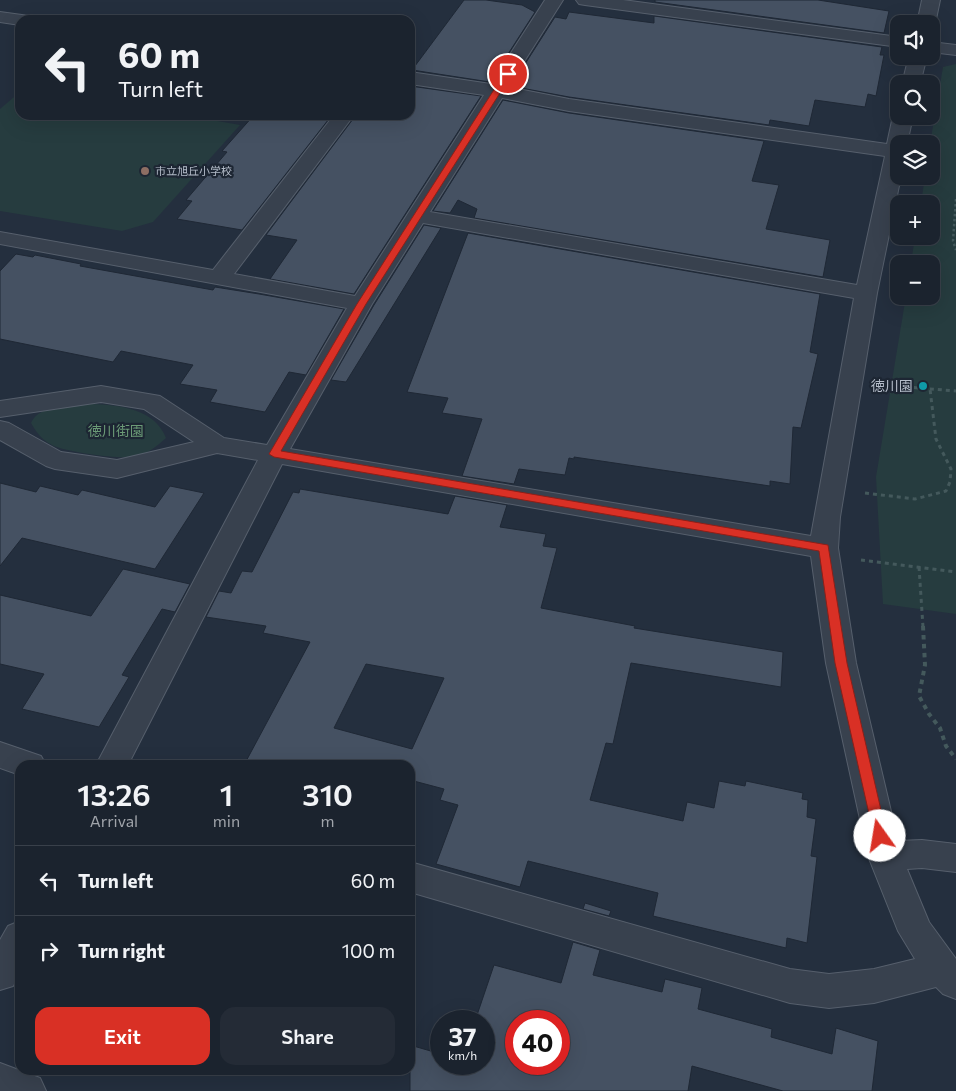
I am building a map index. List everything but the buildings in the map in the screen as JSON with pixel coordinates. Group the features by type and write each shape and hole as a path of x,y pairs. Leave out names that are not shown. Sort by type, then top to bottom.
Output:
{"street":[{"path":"115,760 274,454 361,304 554,0"},
{"path":"585,0 890,41"},
{"path":"928,15 931,0"},
{"path":"0,16 15,19"},
{"path":"940,48 956,50"},
{"path":"415,79 497,91 570,105 890,150"},
{"path":"219,278 340,120"},
{"path":"415,878 790,986 828,991 949,975 915,931 885,856 841,663 824,548 827,517 866,292 890,175"},
{"path":"418,216 866,292"},
{"path":"0,238 361,304"},
{"path":"0,408 101,394 152,402 217,445"},
{"path":"0,429 55,460 117,469 217,445 824,548"},
{"path":"0,755 15,760"},
{"path":"885,856 922,854 956,858"},
{"path":"0,974 15,946"},
{"path":"0,1081 27,1091"}],"path":[{"path":"956,199 953,241 956,250"},
{"path":"879,384 956,391"},
{"path":"862,493 915,499 946,491 950,482 951,469 936,438 930,389"},
{"path":"862,560 956,572"},
{"path":"919,567 924,665 919,696 928,714 940,728 946,746 956,759"}],"green space":[{"name":"徳川園","path":"956,64 956,614 883,604 876,477 905,305 940,305 940,255 912,255 914,245 940,245 940,195 922,195 924,185 940,185 940,135 932,135 933,125 940,125 940,85 943,67"},
{"path":"15,96 15,120 212,120 240,125 153,222 122,231 0,211 0,109"},
{"name":"徳川街園","path":"92,404 125,408 145,415 161,428 166,438 150,450 137,456 104,456 68,450 52,445 40,436 31,423 35,417 49,409"}],"place":[{"name":"市立旭丘小学校","path":"145,171"},
{"name":"徳川園","path":"923,386"}],"route":[{"path":"508,74 361,304 274,454 824,548 841,663 880,836"}]}
